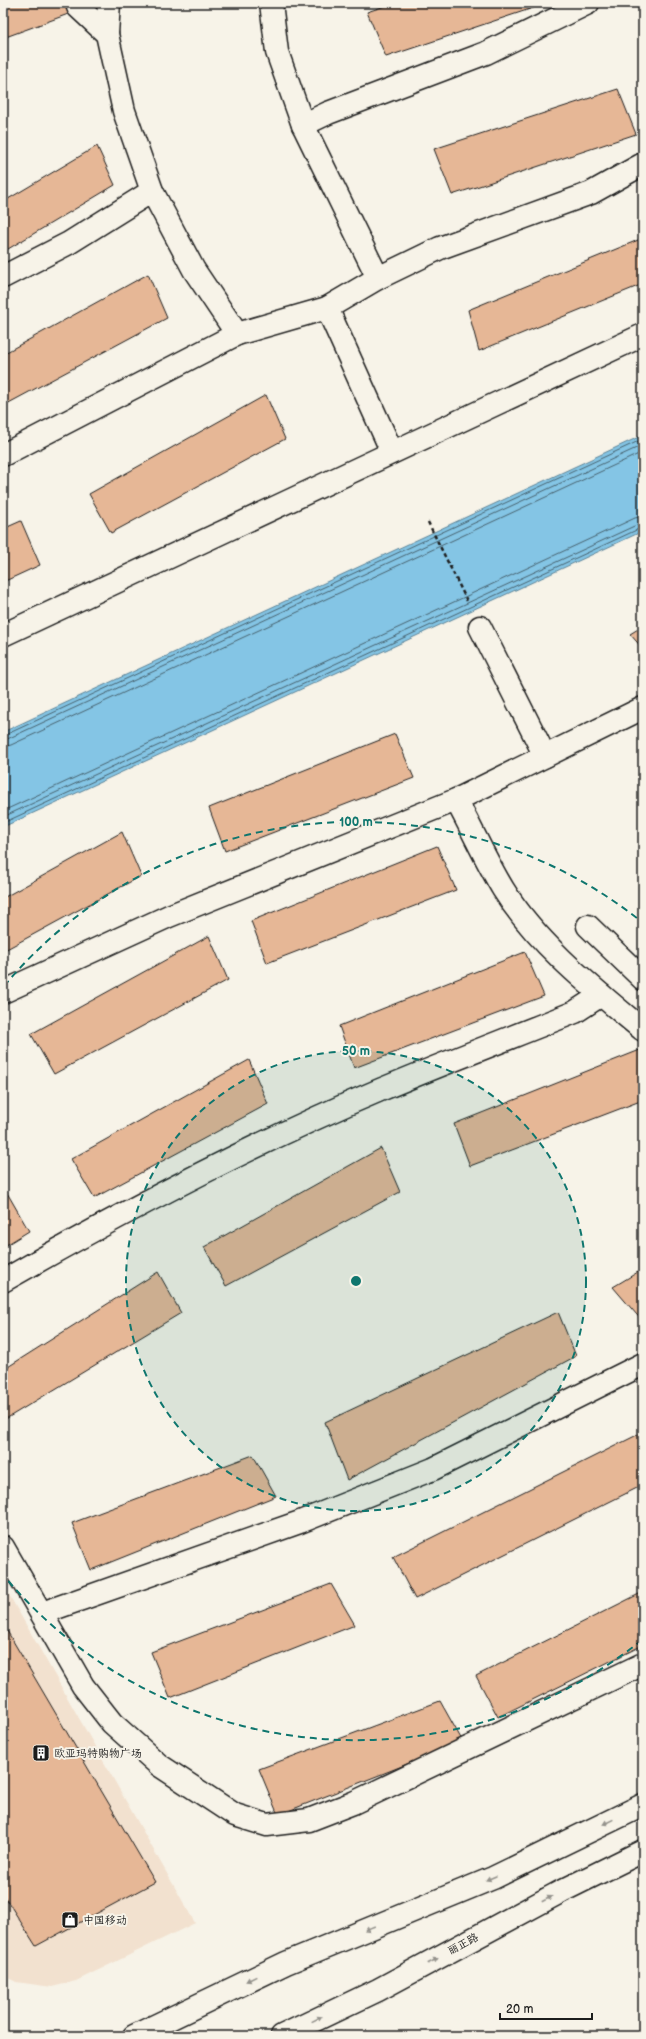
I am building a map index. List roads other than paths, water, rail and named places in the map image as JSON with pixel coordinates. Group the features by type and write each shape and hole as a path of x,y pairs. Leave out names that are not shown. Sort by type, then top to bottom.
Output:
{"street":[{"path":"77,3 78,7 107,34"},
{"path":"109,3 107,34 124,110 152,191 194,270 237,334"},
{"path":"271,3 277,52 303,125 378,278"},
{"path":"303,125 328,113 486,53 588,3"},
{"path":"3,455 237,334 327,308 378,278 440,248 591,193 643,164"},
{"path":"3,277 69,244 152,191"},
{"path":"327,308 392,452"},
{"path":"3,635 643,335"},
{"path":"480,627 545,756"},
{"path":"3,992 169,916 456,800 642,710"},
{"path":"456,800 504,890 540,936 601,995 643,1030"},
{"path":"588,926 643,979"},
{"path":"3,1281 103,1224 239,1155 379,1090 575,1012 601,995"},
{"path":"42,1613 300,1522 433,1469 643,1364"},
{"path":"3,1547 83,1686 112,1723 159,1765 235,1816 267,1825 308,1820 353,1804 643,1664"},
{"path":"134,2036 286,1963 493,1878 643,1805"},
{"name":"丽正路","path":"282,2036 378,1990 562,1891 643,1850"}],"water":[{"path":"643,435 643,531 3,827 3,732"}],"place":[{"name":"欧亚玛特购物广场","path":"41,1753"},
{"name":"中国移动","path":"70,1920"}]}
